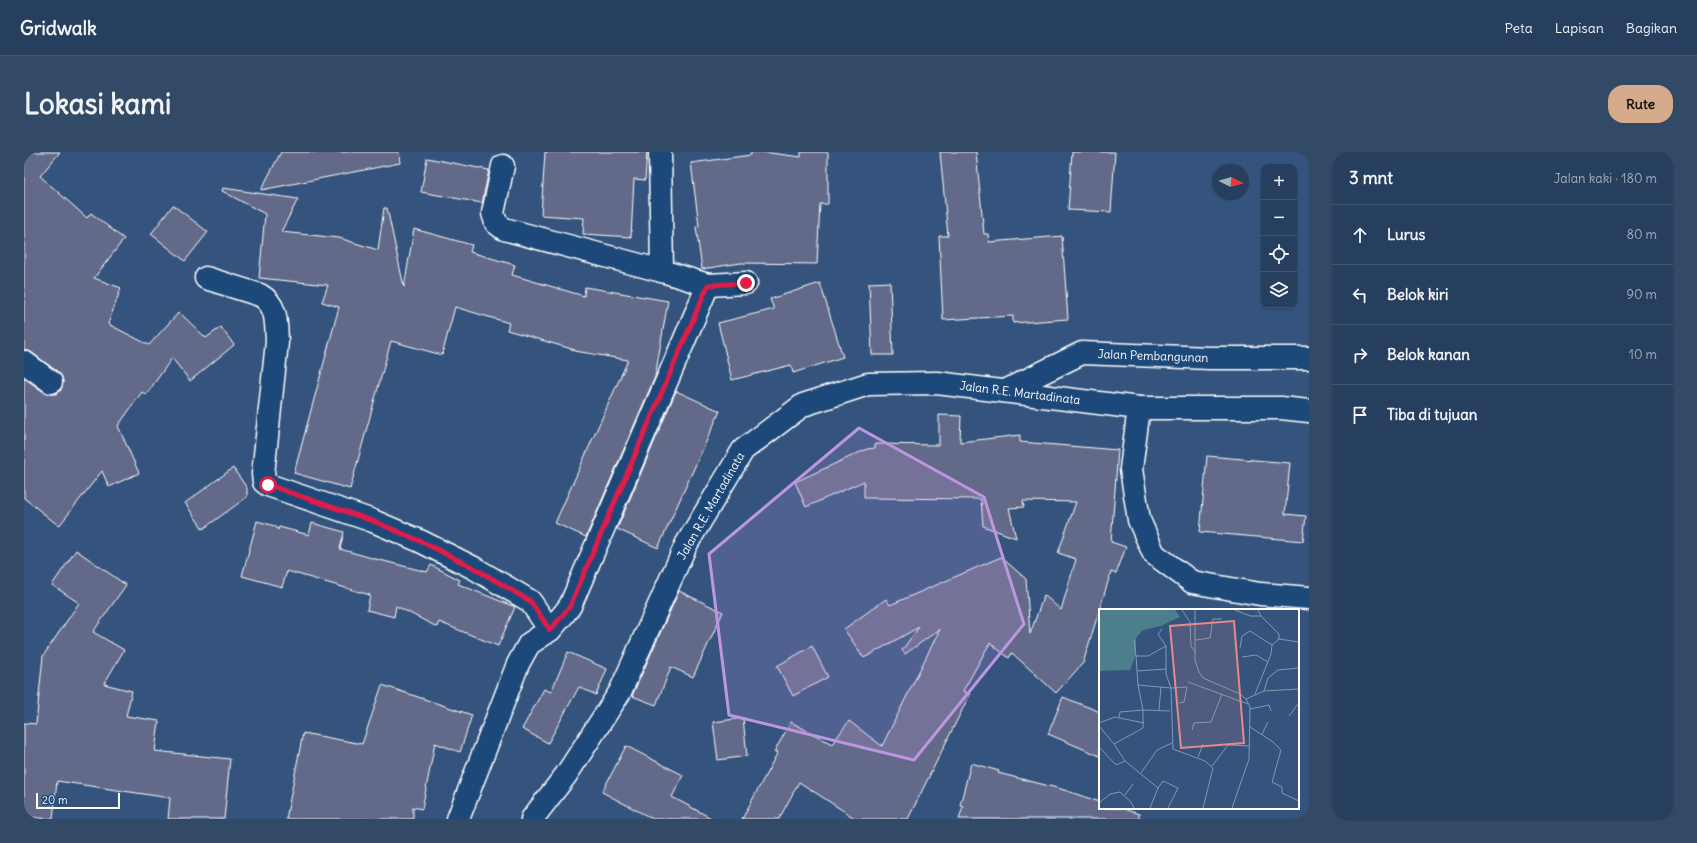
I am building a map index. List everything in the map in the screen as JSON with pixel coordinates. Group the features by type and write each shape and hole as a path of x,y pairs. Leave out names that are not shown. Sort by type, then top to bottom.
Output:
{"street":[{"path":"660,152 662,272"},
{"path":"503,166 493,213 496,223 504,228 708,285 746,283"},
{"path":"206,278 260,295 267,298 272,305 276,321 277,342 263,474 264,482 268,485 373,521 420,541 474,568 530,601 550,630"},
{"path":"458,819 518,664 529,644 550,630 570,606 708,285"},
{"name":"Jalan Pembangunan","path":"1005,391 1082,353 1210,358 1309,358"},
{"path":"24,362 52,382"},
{"name":"Jalan R.E. Martadinata","path":"532,819 566,775 620,692 686,545 743,450 803,405 868,384 937,383 1139,408 1281,408 1309,412"},
{"path":"1139,408 1131,469 1139,520 1154,554 1192,582 1260,594 1309,598"}],"highlighted area":[{"path":"859,428 984,497 1024,624 914,760 729,715 709,554"}],"building":[{"path":"24,152 60,152 40,176 87,218 91,213 124,239 94,278 121,288 108,324 149,345 179,312 206,338 221,327 234,345 190,381 172,358 146,395 142,392 118,426 139,473 109,487 102,471 59,526 24,498 24,378 49,394 56,394 61,390 63,383 62,377 58,372 31,352 24,350"},
{"path":"281,152 399,152 400,163 261,190"},
{"path":"545,152 647,152 645,180 634,179 631,237 583,234 584,218 541,215"},
{"path":"751,152 801,157 801,152 828,152 828,204 820,204 817,264 741,263 702,269 696,227 699,226 691,163 751,155"},
{"path":"940,152 976,152 984,234 988,234 989,242 1062,236 1068,319 1013,323 1013,316 943,320 939,236 948,236"},
{"path":"1072,152 1115,152 1111,212 1068,210"},
{"path":"427,158 489,170 482,203 421,192"},
{"path":"223,188 298,199 281,232 339,238 378,250 384,208 387,208 404,287 414,229 472,245 470,252 515,265 512,275 584,296 585,287 668,301 655,377 586,537 555,523 628,360 575,351 507,330 509,323 455,307 442,355 391,341 350,489 294,473 339,307 322,302 328,285 259,278 265,214 222,191"},
{"path":"173,205 208,232 185,261 151,234"},
{"path":"890,282 893,355 872,355 869,283"},
{"path":"820,283 843,357 793,373 791,365 732,380 718,323 774,309 770,299"},
{"path":"676,391 720,411 658,548 617,529"},
{"path":"939,415 961,416 960,442 1020,435 1020,442 1118,450 1111,542 1126,547 1116,574 1111,572 1083,663 1056,693 1012,653 1009,658 990,643 963,691 970,694 908,819 856,819 799,782 779,819 742,819 778,752 774,752 791,722 832,744 849,721 882,746 940,629 905,654 902,650 919,627 864,658 844,629 886,599 890,605 1001,557 1026,579 1030,634 1044,595 1061,610 1076,559 1058,553 1076,502 1023,501 1024,507 1009,508 1016,538 983,526 981,499 864,498 864,481 806,507 795,482 867,449 875,448 875,444 939,445"},
{"path":"1207,456 1290,463 1285,514 1306,516 1303,541 1200,532"},
{"path":"233,468 247,488 247,497 203,529 185,503"},
{"path":"257,521 275,526 278,530 279,527 309,535 312,523 344,532 340,549 427,572 431,565 460,580 458,584 515,607 498,646 439,622 437,627 396,606 394,617 367,610 370,595 287,571 282,587 242,576"},
{"path":"76,550 126,585 93,632 124,650 104,684 132,691 126,716 159,721 155,751 230,759 224,819 168,819 170,798 57,781 53,819 24,817 24,723 36,724 43,656 79,603 52,585"},
{"path":"679,591 723,612 693,677 671,667 656,705 632,696"},
{"path":"812,646 828,677 793,696 777,666"},
{"path":"568,652 607,669 596,695 579,687 548,743 522,729 544,689 551,692"},
{"path":"382,685 472,715 460,752 435,743 422,809 413,807 413,819 286,819 303,733 362,744"},
{"path":"1063,697 1099,712 1099,756 1048,734"},
{"path":"743,718 747,756 718,760 713,722"},
{"path":"626,746 683,775 672,797 713,819 653,819 602,792"},
{"path":"971,763 999,771 998,773 1061,789 1099,802 1099,809 1123,809 1139,814 1139,819 959,819 963,806 960,805"}],"route":[{"path":"268,485 284,492 373,521 420,541 474,568 530,601 550,630 570,606 708,285 746,283"}]}
